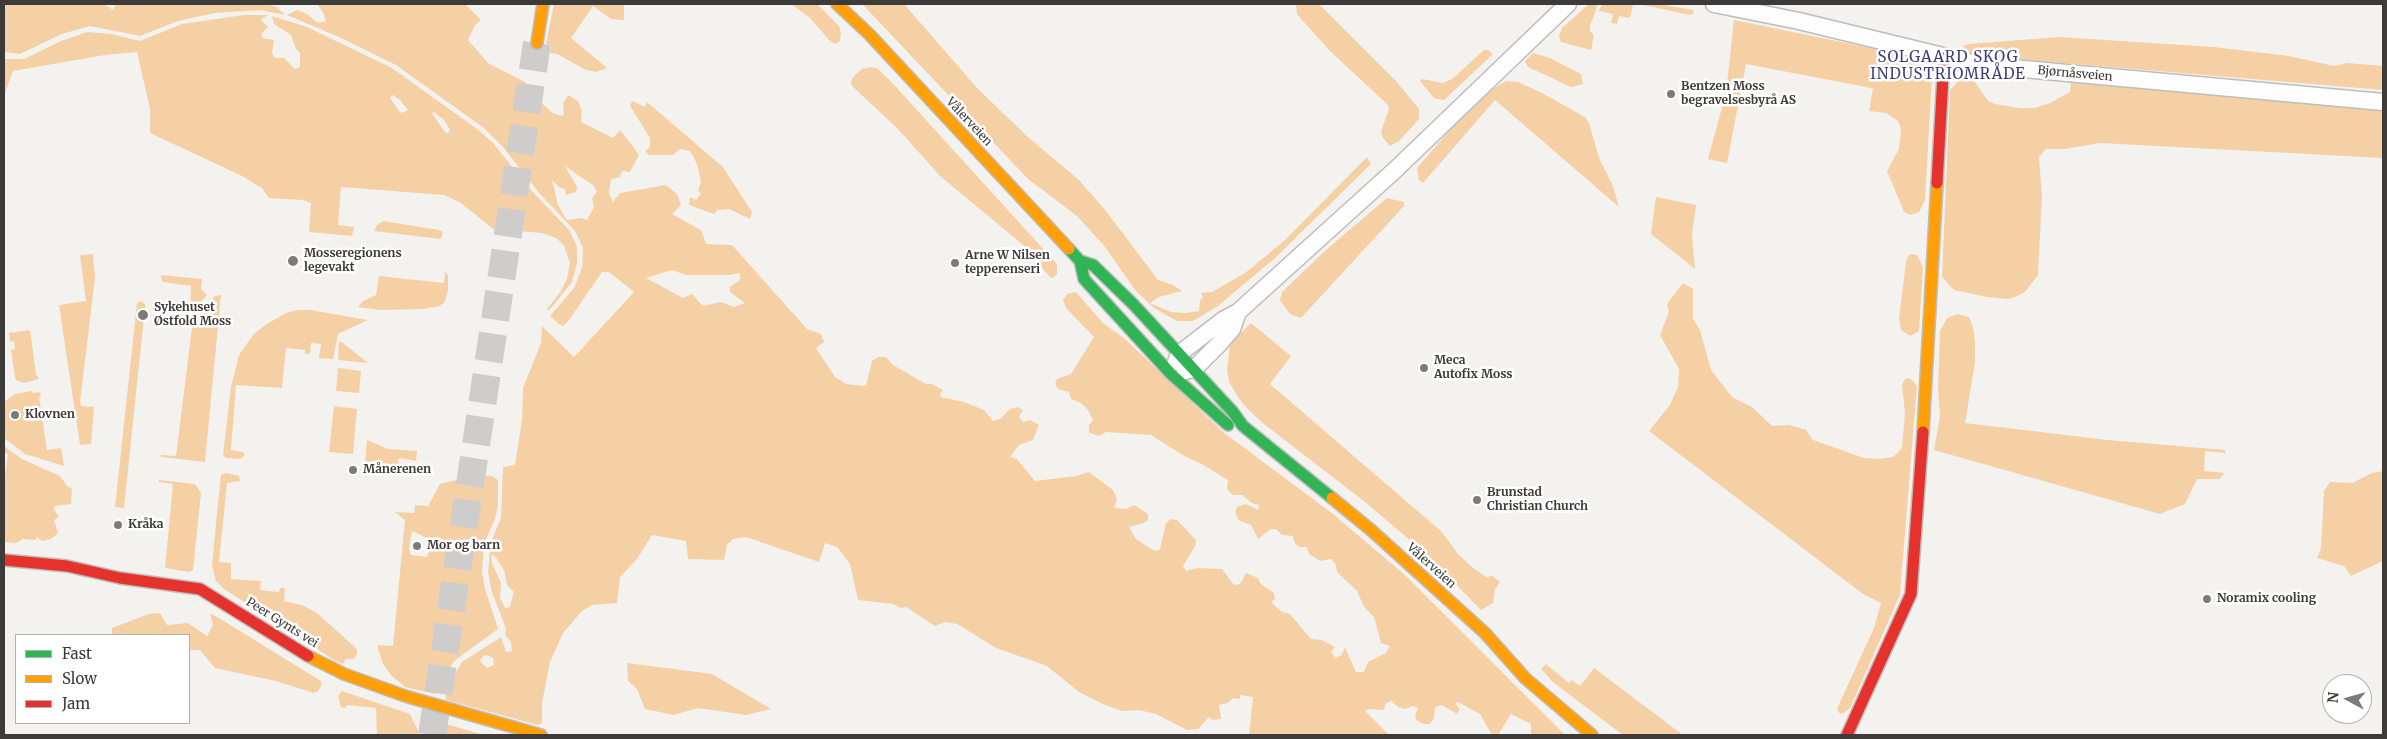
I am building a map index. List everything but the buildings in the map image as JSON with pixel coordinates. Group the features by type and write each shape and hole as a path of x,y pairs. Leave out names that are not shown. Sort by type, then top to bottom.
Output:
{"main road":[{"path":"537,43 543,4"},
{"name":"Vålerveien","path":"837,4 869,34 1080,261 1093,265 1194,369 1234,412 1242,426 1370,530 1485,633 1526,678 1592,735"},
{"path":"1848,735 1911,594 1917,540 1944,57"},
{"name":"Vålerveien","path":"1080,261 1084,279 1171,374 1225,424 1242,426"},
{"name":"Peer Gynts vei","path":"4,560 67,566 120,578 200,589 212,594 306,654 352,677 405,696 541,735"}],"street":[{"path":"1171,374 1179,354 1223,320 1238,312 1395,170 1568,4"},
{"name":"Bjørnåsveien","path":"1714,4 1799,20 1931,51 1944,57 1980,65 2383,102"},
{"path":"1171,374 1194,369 1232,329 1238,312"}],"shaded area":[{"path":"4,4 104,4 113,10 116,4 265,4 277,7 285,15 260,10 215,13 178,21 140,36 90,26 62,34 20,54 4,52"},
{"path":"317,4 465,4 481,20 475,25 468,40 488,63 525,82 539,101 553,113 561,116 564,114 563,103 568,95 578,101 582,111 581,122 613,138 620,130 631,144 639,155 630,172 622,171 620,177 611,179 609,194 613,202 620,193 666,185 677,194 681,205 672,214 701,230 706,244 732,245 807,329 821,334 824,342 816,348 835,377 846,384 866,386 872,361 878,357 886,357 893,365 926,384 932,384 943,390 940,394 941,397 964,402 984,410 993,421 1000,419 1010,409 1018,407 1023,410 1019,417 1023,422 1030,420 1039,425 1033,440 1019,445 1010,457 1017,459 1035,481 1076,476 1089,472 1113,490 1117,499 1114,508 1126,509 1134,505 1148,514 1148,520 1144,523 1129,527 1136,539 1157,551 1160,549 1166,523 1171,519 1177,520 1196,540 1195,546 1183,566 1186,571 1198,568 1222,569 1234,585 1240,584 1246,573 1258,578 1261,584 1274,593 1275,599 1271,602 1282,612 1290,614 1311,639 1322,640 1335,647 1331,652 1335,658 1342,655 1345,647 1356,672 1364,672 1368,662 1386,653 1390,646 1381,643 1374,617 1364,607 1357,591 1337,572 1336,565 1331,559 1320,561 1309,554 1307,547 1299,547 1294,542 1293,536 1282,535 1276,529 1271,529 1258,539 1251,525 1238,520 1235,511 1238,506 1246,504 1258,510 1259,505 1252,503 1242,495 1233,495 1227,489 1228,480 1151,435 1106,432 1099,436 1089,433 1089,425 1093,420 1088,410 1081,403 1071,399 1069,392 1058,389 1055,384 1057,379 1071,374 1094,337 1066,308 1063,300 1067,294 1076,292 1103,323 1125,339 1223,432 1333,514 1406,576 1565,735 1531,735 1531,724 1511,714 1498,735 1492,735 1480,714 1458,702 1455,703 1460,709 1457,714 1442,705 1435,707 1434,718 1430,724 1424,724 1417,721 1415,716 1418,708 1413,706 1405,709 1398,707 1392,701 1386,703 1384,710 1369,709 1365,711 1389,735 1249,735 1253,697 1240,695 1240,699 1233,698 1228,703 1219,705 1221,719 1213,720 1209,717 1198,729 1187,730 1156,714 1139,710 1122,711 1103,704 1079,692 1047,666 996,648 957,624 945,622 935,626 906,607 901,608 893,604 858,600 850,564 837,547 825,543 819,562 746,537 733,539 727,545 724,560 688,559 686,541 652,535 637,559 620,577 617,603 592,605 582,611 563,633 550,662 542,703 542,723 538,725 446,700 445,691 462,662 501,637 506,652 512,651 511,642 505,635 506,629 491,589 488,571 491,542 501,518 503,467 515,465 522,420 523,388 541,343 542,326 574,357 634,292 609,272 602,272 563,326 550,316 574,288 582,268 583,248 575,231 539,193 503,147 484,128 396,65 339,37 287,15 297,10 307,14 318,23 326,21 323,12","holes":["565,166 594,186 597,192 592,198 594,207 587,220 581,218 567,220 558,205 552,180 560,188 565,189 566,195 576,192 577,187","672,270 686,275 729,275 740,273 740,280 730,287 730,292 745,303 734,307 721,302 703,306 692,294 683,298 646,278","494,555 504,570 507,585 514,592 510,606 506,609 500,598 501,583 491,556","487,655 493,658 494,665 487,668 480,661 483,656"]},
{"path":"554,4 624,4 624,20 611,19 593,6 571,38 607,68 596,72 586,70 557,54 550,53 551,45 546,44"},
{"path":"791,4 817,4 839,26 841,33 840,41 836,44 831,42 809,17"},
{"path":"862,4 904,4 978,89 1029,138 1079,180 1106,211 1158,280 1173,285 1182,291 1159,297 1150,303 1171,312 1199,311 1200,300 1203,298 1201,293 1212,292 1245,273 1284,241 1367,157 1371,164 1275,258 1218,306 1193,321 1177,321 1154,308 1136,291 1105,247 1077,216 1028,179"},
{"path":"1296,4 1319,4 1395,80 1419,109 1419,119 1399,141 1390,146 1383,138 1381,131 1389,109 1388,105 1331,52 1297,14"},
{"path":"1589,4 1598,4 1590,26 1590,31 1594,35 1591,50 1561,42 1559,36 1562,28"},
{"path":"1603,4 1633,4 1630,18 1619,16 1617,24 1611,23 1613,14 1598,11"},
{"path":"1638,4 1658,4 1693,10 1694,13 1690,15"},
{"path":"244,15 268,15 261,20 268,27 262,33 262,38 274,40 272,53 275,58 284,58 295,69 300,67 300,53 296,49 291,35 274,24 272,16 307,27 392,68 477,129 493,143 531,190 569,230 577,246 577,263 572,282 548,311 547,309 561,291 567,278 570,263 564,245 556,238 542,233 493,229 461,203 444,195 341,187 338,225 354,227 352,236 309,232 311,203 303,200 269,198 262,188 242,176 150,133 150,109 137,52 105,55 13,71 4,96 4,59 24,59 61,41 87,32 111,34 140,41 182,24","holes":["393,95 400,100 408,110 402,113 399,111 390,98","434,112 444,120 450,130 448,133 446,133 432,113"]},
{"path":"1734,20 1895,53 1918,60 1928,68 1932,76 1925,201 1919,212 1910,215 1904,212 1887,171 1899,149 1901,129 1898,121 1886,113 1869,111 1873,89 1866,87 1746,64 1727,163 1708,159 1726,93"},
{"path":"2059,37 2214,47 2289,56 2334,66 2348,63 2383,66 2383,90 2003,58 1967,54 1963,46"},
{"path":"1484,50 1488,50 1493,54 1444,100 1434,98 1420,81 1422,79 1443,83 1452,79"},
{"path":"1533,53 1550,58 1581,74 1583,84 1571,87 1528,67 1525,61"},
{"path":"871,67 878,69 897,88 1057,264 1057,274 1054,277 1051,278 1029,254 1028,249 940,176 897,128 852,86 851,81 854,76 862,69"},
{"path":"1963,76 1975,82 1988,101 2020,108 2035,108 2050,103 2070,92 2071,83 2076,82 2383,110 2383,158 2100,143 2065,149 2046,149 2039,157 2042,196 2038,275 2025,292 2015,297 2008,299 1987,297 1954,290 1942,277 1950,90"},
{"path":"1506,81 1518,82 1585,117 1589,123 1599,158 1613,186 1619,207 1495,100 1423,183 1419,180 1417,168 1455,124 1488,92"},
{"path":"632,101 645,107 647,102 723,167 752,212 750,219 729,209 717,210 714,214 689,205 690,197 696,200 701,194 698,190 701,182 697,164 690,151 680,149 673,155 649,155 645,151 650,147 650,138 630,106"},
{"path":"1656,197 1696,205 1692,235 1695,269 1651,234"},
{"path":"1387,198 1404,202 1404,206 1301,318 1290,314 1280,300 1282,292 1327,249"},
{"path":"383,221 443,232 441,239 374,231 377,225"},
{"path":"93,254 95,278 80,402 81,406 94,407 91,444 80,445 59,305 86,301 80,255"},
{"path":"1912,254 1917,255 1923,267 1919,331 1910,336 1901,330 1899,319 1906,262 1908,256"},
{"path":"445,271 448,275 448,291 444,303 439,306 424,309 380,310 358,307 363,301 376,295 379,276 444,283"},
{"path":"161,275 202,279 201,289 207,295 190,313 191,286 162,282"},
{"path":"1683,283 1693,289 1693,319 1700,330 1711,370 1732,397 1752,407 1772,426 1789,425 1806,430 1813,440 1864,458 1879,459 1893,457 1902,448 1905,413 1902,385 1905,379 1910,378 1917,386 1900,595 1850,708 1844,713 1840,714 1837,709 1874,628 1881,603 1863,594 1649,431 1670,405 1678,387 1679,369 1660,335 1669,312 1667,304"},
{"path":"221,295 205,462 161,457 161,455 176,456 193,320 215,296"},
{"path":"141,301 145,304 145,308 124,508 115,507 137,303"},
{"path":"310,310 368,320 338,334 333,359 319,358 321,344 311,343 310,354 305,354 305,350 286,348 282,388 236,385 231,450 243,452 245,455 240,459 226,458 223,455 231,387 239,355 253,335 265,325 286,313"},
{"path":"1958,314 1969,317 1973,327 1975,342 1975,362 1965,423 2108,440 2225,450 2225,453 2205,451 2204,471 2225,473 2219,479 2197,479 2185,504 2160,514 1934,450 1940,416 1938,390 1940,331 1947,318"},
{"path":"1251,323 1291,356 1270,384 1442,532 1458,554 1473,568 1488,578 1491,575 1500,582 1495,589 1493,603 1481,610 1426,554 1365,502 1260,421 1242,403 1229,382 1227,370 1230,343"},
{"path":"30,330 36,374 39,379 24,383 16,380 15,377 11,350 15,349 14,341 10,342 9,333"},
{"path":"339,341 343,343 368,363 338,360"},
{"path":"338,368 361,371 359,393 336,391"},
{"path":"32,391 33,393 40,392 41,396 39,397 47,450 61,448 64,466 25,454 4,438 4,402 15,394"},
{"path":"334,406 357,409 353,454 329,452"},
{"path":"367,440 388,449 417,451 416,461 399,458 398,463 402,463 401,468 365,464"},
{"path":"4,446 22,459 60,476 68,487 72,488 71,504 55,506 54,509 59,517 54,520 58,533 51,539 42,541 36,537 36,540 23,539 16,543 4,542 4,483 8,454 4,453"},
{"path":"2383,471 2383,561 2351,576 2344,566 2317,558 2321,548 2324,491 2330,482 2352,483 2372,473"},
{"path":"226,473 239,476 240,481 227,483 219,562 231,563 231,579 261,581 260,590 279,592 280,588 285,588 284,601 302,605 317,613 357,649 354,659 346,659 343,664 334,660 224,589 216,581 212,566 221,475"},
{"path":"477,475 492,476 498,480 498,505 495,519 484,544 482,571 485,589 498,629 454,661 435,694 405,687 392,676 383,664 378,645 393,646 405,520 395,512 414,513 415,505 428,506 440,484","holes":["412,531 431,540 432,543 427,557 411,555 409,548"]},
{"path":"159,480 195,484 201,493 193,570 189,572 165,568 173,484 159,482"},
{"path":"160,613 167,625 188,623 207,636 213,625 210,614 214,615 321,681 321,686 318,691 313,693 276,681 215,668 200,650 190,650 190,634 112,634 112,628 149,614"},
{"path":"627,663 712,674 771,709 746,715 698,708 674,715 645,709 637,689 628,681"},
{"path":"1546,664 1569,683 1571,680 1580,686 1594,668 1683,735 1623,735 1554,683 1541,669"},
{"path":"342,691 410,714 420,735 377,735 376,708 347,705 345,708 341,707 338,696"},
{"path":"442,723 453,726 484,735 434,735"}],"tunnel":[{"path":"432,735 537,43"}],"traffic: fast":[{"path":"1069,249 1080,261 1084,279 1171,374 1228,425"},
{"path":"1080,261 1093,265 1134,305 1233,412 1243,426 1332,498"}],"traffic: slow":[{"path":"537,43 543,4"},
{"path":"837,4 869,34 1069,249"},
{"path":"1923,432 1937,183"},
{"path":"1332,498 1371,530 1485,633 1525,678 1592,735"},
{"path":"308,656 344,674 405,696 541,735"}],"traffic: jam":[{"path":"1937,183 1944,57"},
{"path":"1847,735 1911,594 1923,432"},
{"path":"4,560 67,566 120,578 200,589 308,656"}],"place":[{"name":"Bentzen Moss begravelsesbyrå AS","path":"1671,94"},
{"name":"Mosseregionens legevakt","path":"293,261"},
{"name":"Arne W Nilsen tepperenseri","path":"955,263"},
{"name":"Sykehuset Østfold Moss","path":"143,315"},
{"name":"Meca Autofix Moss","path":"1424,368"},
{"name":"Klovnen","path":"15,415"},
{"name":"Månerenen","path":"353,470"},
{"name":"Brunstad Christian Church","path":"1477,500"},
{"name":"Kråka","path":"118,525"},
{"name":"Mor og barn","path":"417,546"},
{"name":"Noramix cooling","path":"2207,599"}],"district":[{"name":"SOLGAARD SKOG INDUSTRIOMRÅDE","path":"1948,66"}]}
